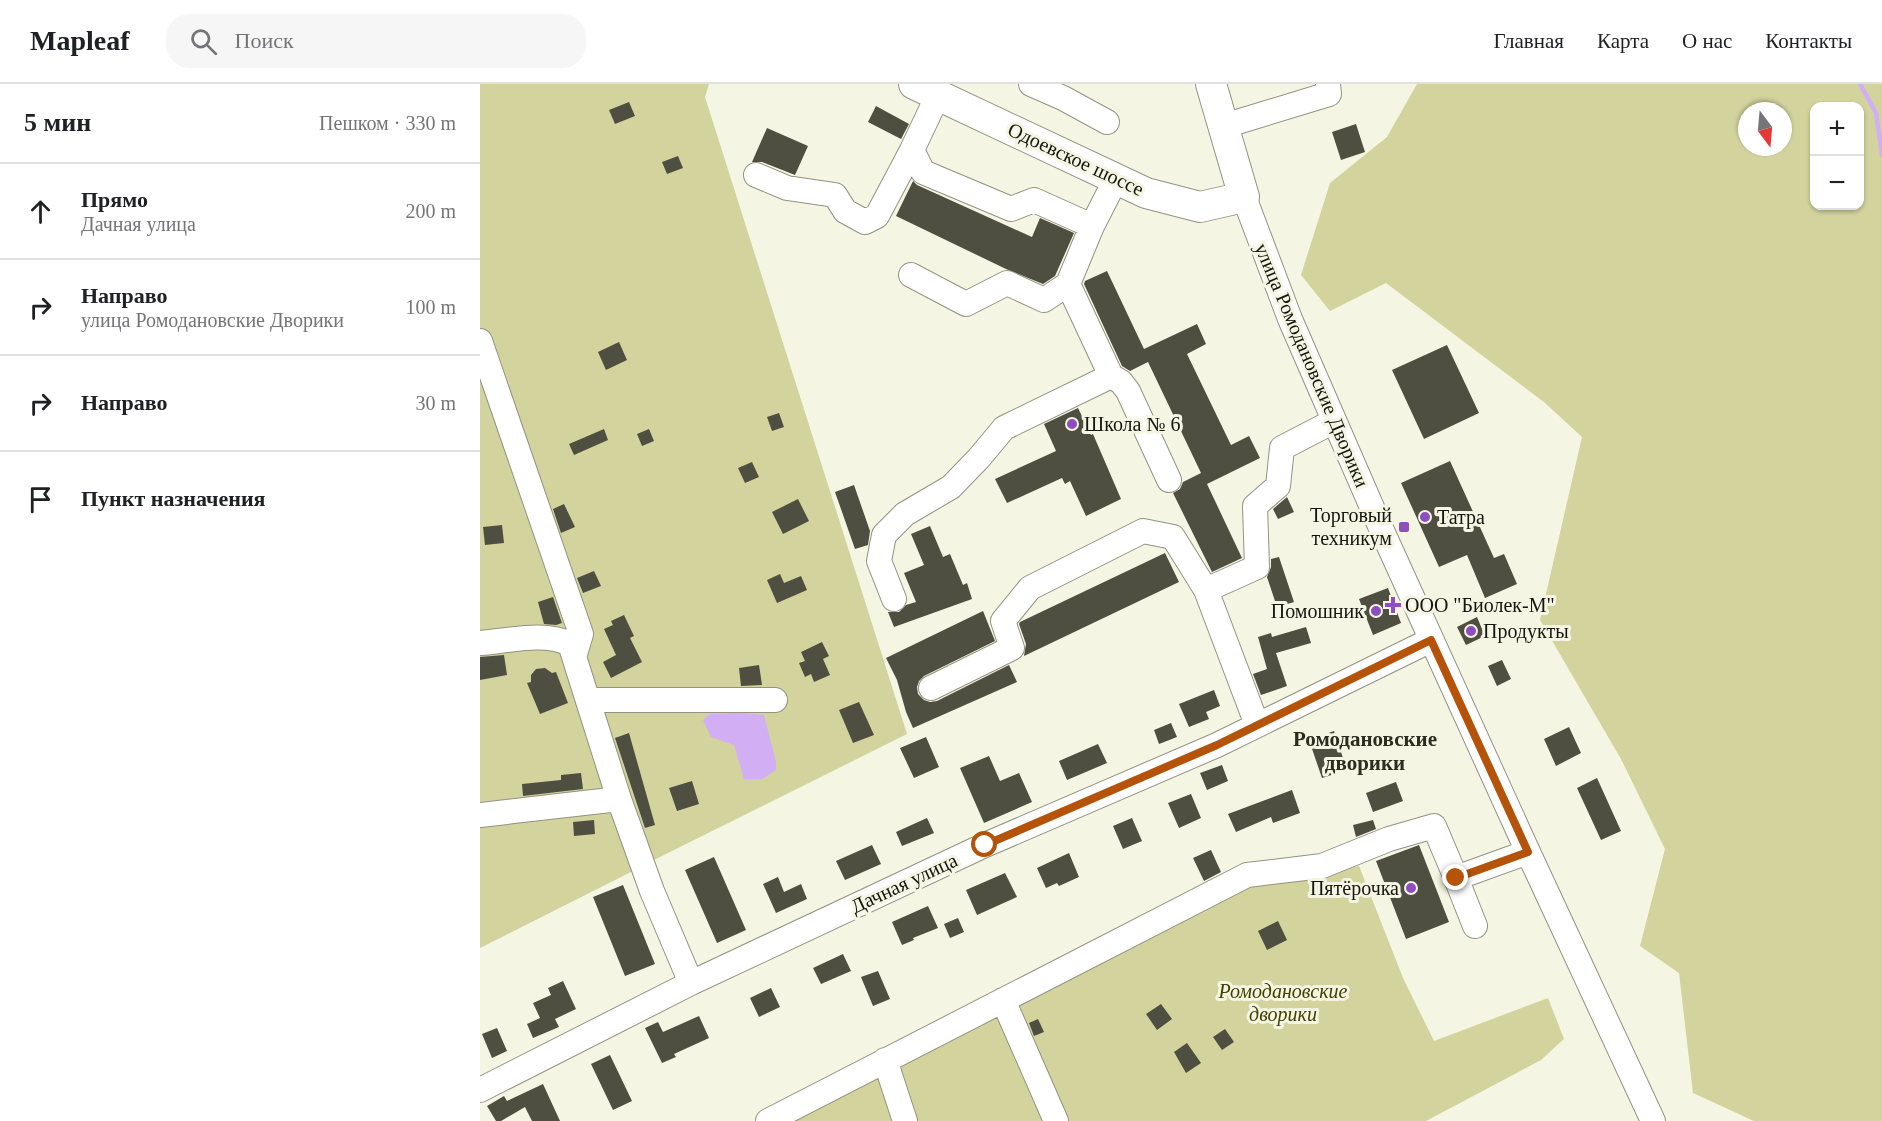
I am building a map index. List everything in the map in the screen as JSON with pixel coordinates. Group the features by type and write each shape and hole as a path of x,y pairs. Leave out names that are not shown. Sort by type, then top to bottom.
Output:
{"main road":[{"path":"1211,84 1244,197"},
{"name":"Одоевское шоссе","path":"926,90 1146,193 1200,207 1244,197"}],"street":[{"path":"1031,84 1107,122"},
{"path":"1224,126 1329,94 1328,84"},
{"path":"756,175 787,188 835,195 845,211 865,222 877,216 912,150 926,90"},
{"path":"912,150 922,172 1011,209 1034,200 1092,226"},
{"path":"911,275 966,304 1007,283 1044,300 1068,284 1092,226 1116,179"},
{"name":"улица Ромодановские Дворики","path":"1244,197 1290,319 1334,421 1431,640 1653,1121"},
{"path":"1068,284 1111,376 1121,382 1128,391 1169,480"},
{"path":"480,341 581,634 575,654"},
{"path":"894,599 879,561 884,535 905,514 951,487 980,458 1004,428 1111,376"},
{"path":"1206,590 1257,567 1255,506 1278,486 1282,448 1334,421"},
{"path":"931,688 1012,648 1003,621 1030,588 1143,531 1173,537 1206,590 1257,725"},
{"path":"480,644 542,638 558,638 570,644 619,798 652,891 691,983"},
{"name":"Дачная улица","path":"480,1090 691,983 985,845 1217,745 1431,640"},
{"path":"589,700 775,700"},
{"path":"480,815 619,798"},
{"path":"768,1121 1247,875 1322,866 1389,839 1434,826 1475,927"},
{"path":"1456,878 1528,852"},
{"path":"1003,1000 1056,1121"},
{"path":"885,1060 905,1121"}],"green space":[{"path":"480,84 709,84 705,97 907,734 648,863 575,633 480,637"},
{"path":"1417,84 1882,84 1882,1121 1754,1121 1693,1093 1679,973 1640,946 1665,849 1621,759 1540,620 1582,437 1544,402 1386,283 1330,311 1301,275 1330,183 1387,137"},
{"path":"557,645 633,871 480,948 480,651"},
{"name":"Ромодановские дворики","path":"1359,866 1403,978 1434,1041 1548,998 1564,1039 1541,1060 1426,1121 775,1121 1264,878"}],"shaded area":[{"path":"710,714 764,715 776,770 762,779 744,779 734,745 711,737 703,720"}],"building":[{"path":"629,102 635,116 615,124 609,110"},
{"path":"876,106 909,124 901,139 868,122"},
{"path":"1356,124 1365,152 1341,160 1332,132"},
{"path":"767,128 808,146 795,175 762,162 752,162"},
{"path":"678,156 683,168 667,174 662,162"},
{"path":"913,181 917,185 1032,237 1040,218 1074,233 1055,276 1043,284 1006,269 896,216"},
{"path":"1107,271 1144,349 1197,324 1206,344 1187,354 1231,445 1249,436 1260,458 1207,484 1242,558 1212,572 1173,493 1180,489 1183,482 1201,473 1148,362 1130,371 1122,366 1084,284 1085,281"},
{"path":"619,342 627,360 606,370 598,352"},
{"path":"1447,345 1479,413 1424,439 1392,370"},
{"path":"1078,408 1091,435 1093,434 1121,499 1086,516 1070,481 1065,484 1062,478 1007,503 995,479 1056,451 1044,424"},
{"path":"779,413 784,427 772,431 767,417"},
{"path":"604,429 608,440 574,455 569,444"},
{"path":"649,429 654,441 642,446 637,434"},
{"path":"1450,461 1494,558 1504,554 1517,584 1485,598 1467,555 1439,567 1401,483"},
{"path":"752,462 759,477 745,483 738,468"},
{"path":"854,485 870,531 868,545 855,549 835,492"},
{"path":"1287,497 1294,512 1278,519 1273,509"},
{"path":"798,499 809,521 783,534 772,512"},
{"path":"564,504 575,527 561,533 553,509"},
{"path":"502,525 504,543 485,545 483,527"},
{"path":"930,526 943,557 950,554 963,585 967,583 972,599 894,627 888,612 899,612 906,605 916,602 904,573 924,565 911,534"},
{"path":"1165,553 1179,582 1024,656 1026,644 1020,622"},
{"path":"1279,557 1294,602 1277,607 1267,577 1271,559"},
{"path":"594,571 601,586 583,593 577,578"},
{"path":"780,574 784,583 801,576 807,590 777,603 767,580"},
{"path":"1388,588 1401,623 1373,635 1359,599"},
{"path":"553,597 562,623 544,624 538,602"},
{"path":"983,611 995,641 924,676 917,687 918,694 924,700 937,701 1009,665 1017,682 913,728 897,680 886,658"},
{"path":"624,615 634,636 630,638 642,662 611,678 603,662 616,655 604,629 613,625 611,621"},
{"name":"Продукты","path":"1477,617 1485,636 1466,645 1457,627"},
{"path":"1306,627 1311,643 1276,653 1287,686 1261,695 1253,674 1267,669 1258,637 1271,633 1272,637"},
{"path":"822,642 829,656 823,659 830,675 814,682 811,674 805,677 799,663 805,661 801,652"},
{"path":"504,655 507,675 480,680 480,657"},
{"path":"1502,660 1511,679 1497,686 1488,666"},
{"path":"759,665 762,685 741,686 739,668"},
{"path":"545,668 552,673 556,672 568,703 540,714 527,683 531,682 531,675 536,669"},
{"path":"1214,690 1220,706 1206,712 1209,719 1189,727 1179,704"},
{"path":"859,702 874,735 853,743 839,710"},
{"path":"1171,723 1177,737 1159,744 1154,730"},
{"path":"1569,727 1581,753 1556,766 1544,739"},
{"path":"1334,731 1347,770 1322,778 1309,740"},
{"path":"629,733 655,825 645,828 615,738"},
{"path":"926,737 939,767 914,778 900,748"},
{"path":"1098,744 1107,763 1067,780 1059,761"},
{"path":"989,756 1000,781 1019,773 1032,802 984,823 960,768"},
{"path":"1222,765 1228,781 1207,790 1200,773"},
{"path":"581,773 583,789 523,796 522,784 561,780 561,775"},
{"path":"1597,778 1621,831 1601,840 1577,788"},
{"path":"692,781 699,804 677,811 669,788"},
{"path":"1396,782 1403,801 1373,812 1366,793"},
{"path":"1292,790 1300,813 1273,823 1271,817 1236,832 1228,814"},
{"path":"1191,794 1201,818 1179,828 1168,803"},
{"path":"927,818 934,833 902,846 896,832"},
{"path":"1132,818 1142,841 1123,849 1113,826"},
{"path":"594,820 595,834 574,836 573,822"},
{"path":"1373,820 1376,829 1356,837 1353,825"},
{"path":"872,845 881,864 845,880 836,861"},
{"name":"Пятёрочка","path":"1419,845 1449,922 1406,939 1376,861"},
{"path":"1211,850 1221,872 1204,881 1193,858"},
{"path":"1069,853 1079,877 1059,886 1057,883 1046,888 1037,868"},
{"path":"714,857 746,930 717,943 685,870"},
{"path":"1005,873 1017,897 977,915 966,890"},
{"path":"778,877 784,892 801,884 807,899 776,913 763,884"},
{"path":"623,885 655,964 625,976 593,897"},
{"path":"928,906 938,928 902,945 892,922"},
{"path":"958,918 964,932 950,938 944,924"},
{"path":"1278,921 1287,940 1267,950 1258,931"},
{"path":"843,954 851,971 821,984 813,968"},
{"path":"878,971 890,999 873,1006 861,977"},
{"path":"563,981 576,1009 555,1019 559,1027 533,1038 527,1024 540,1018 533,1003 551,995 548,988"},
{"path":"771,988 780,1007 759,1017 750,998"},
{"path":"1161,1004 1172,1019 1157,1030 1146,1014"},
{"path":"699,1016 709,1038 674,1054 676,1057 662,1063 645,1028 658,1022 663,1032"},
{"path":"1038,1019 1044,1032 1034,1036 1029,1023"},
{"path":"497,1028 507,1051 492,1058 482,1034"},
{"path":"1225,1029 1234,1042 1222,1050 1213,1037"},
{"path":"1187,1043 1201,1063 1186,1073 1174,1052"},
{"path":"610,1055 632,1101 613,1110 591,1064"},
{"path":"543,1084 560,1121 532,1121 525,1107 501,1121 496,1121 487,1106 504,1096 507,1101"}],"waterway":[{"path":"1860,84 1876,113 1882,155"}],"place":[{"name":"Школа № 6","path":"1072,424"},
{"name":"Татра","path":"1425,517"},
{"name":"Торговый техникум","path":"1404,527"},
{"name":"ООО \"Биолек-М\"","path":"1393,605"},
{"name":"Помошник","path":"1376,611"},
{"name":"Продукты","path":"1471,631"},
{"name":"Пятёрочка","path":"1411,888"}],"district":[{"name":"Ромодановские дворики","path":"1365,751"}],"route":[{"path":"985,845 1217,745 1431,640 1528,852 1456,878"}]}
